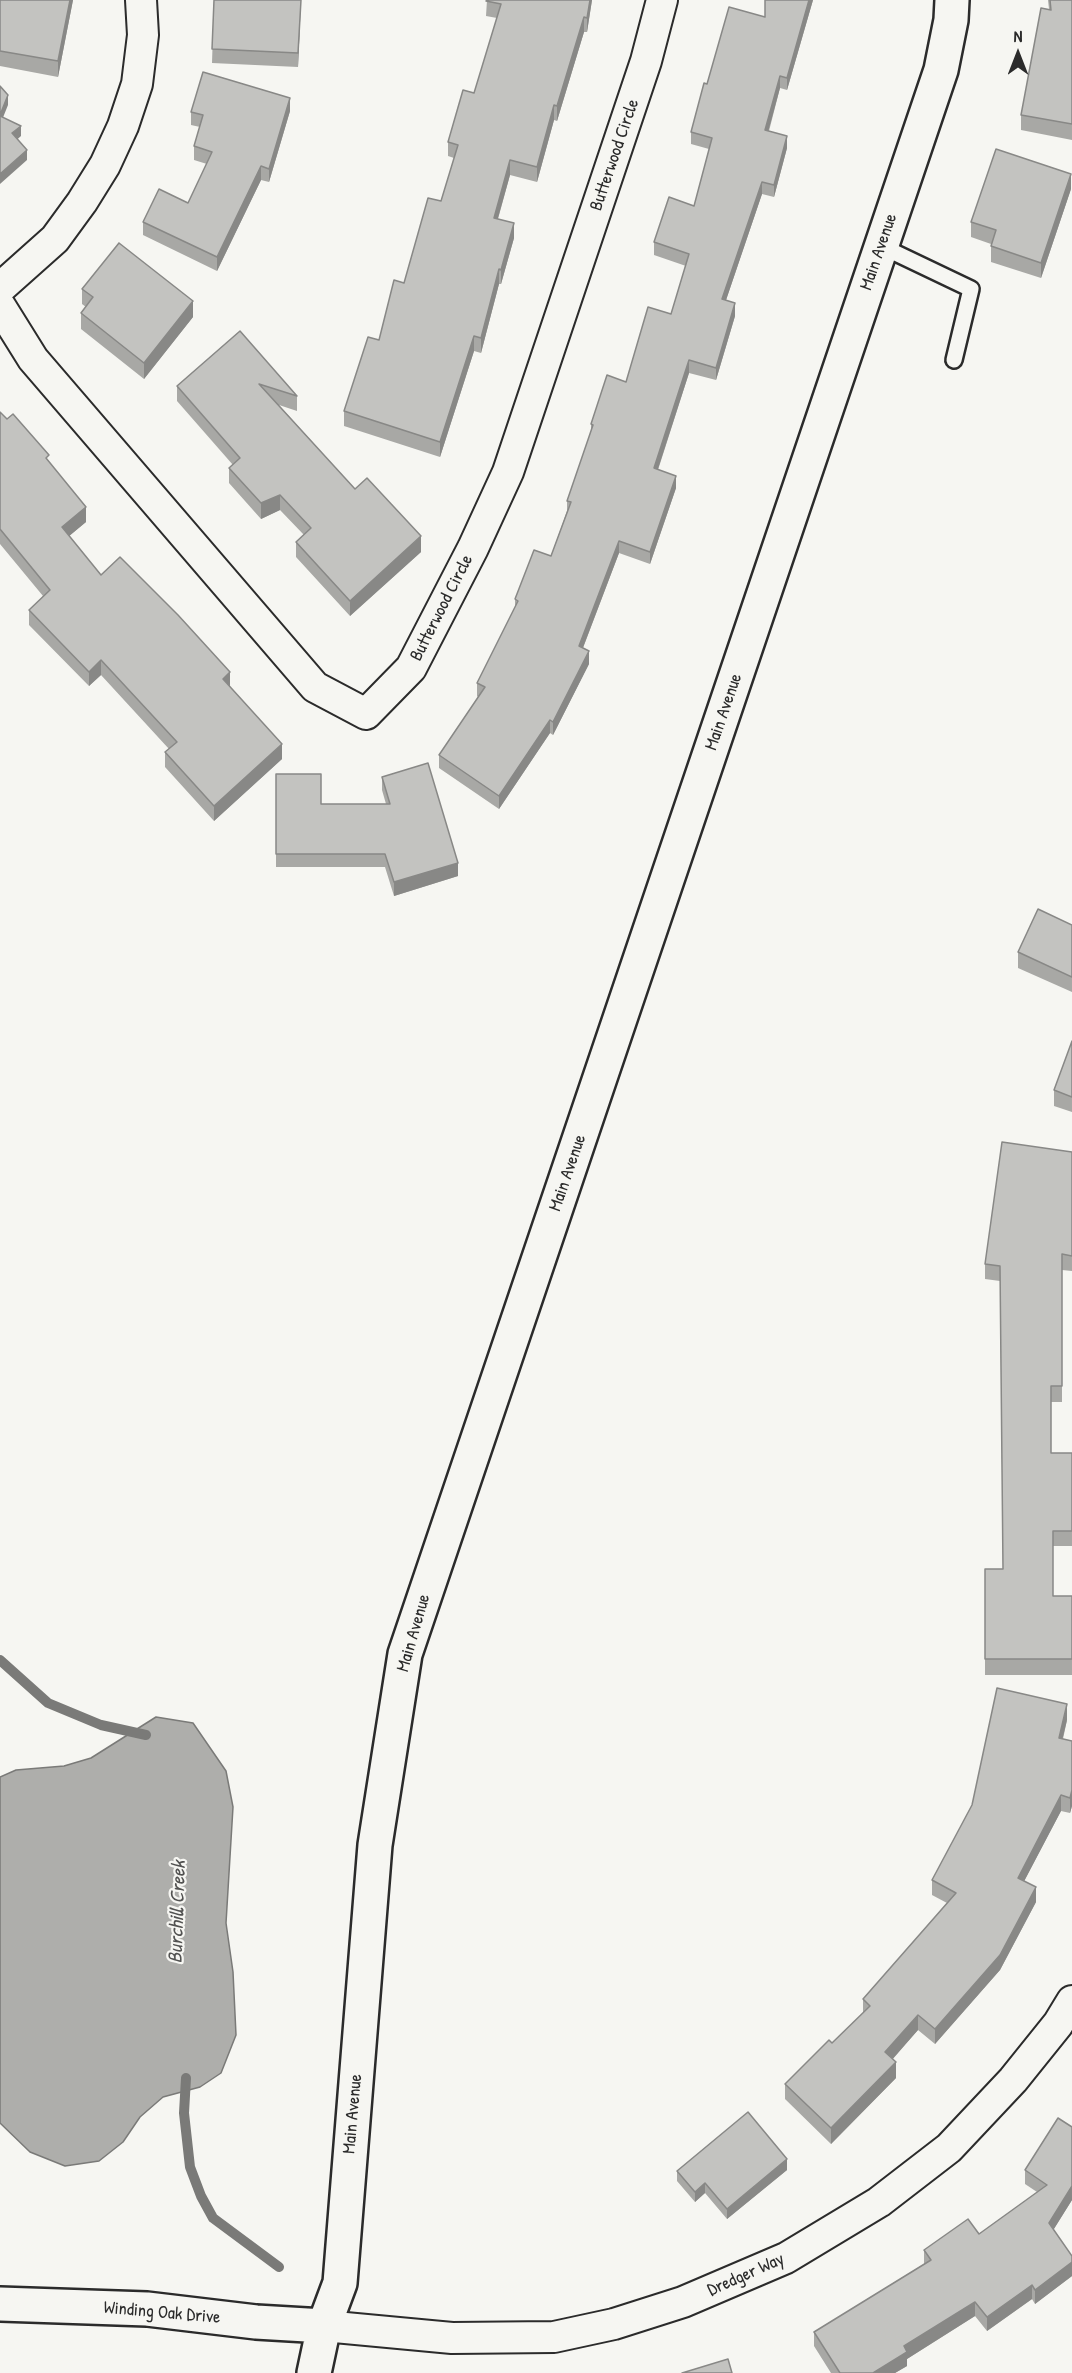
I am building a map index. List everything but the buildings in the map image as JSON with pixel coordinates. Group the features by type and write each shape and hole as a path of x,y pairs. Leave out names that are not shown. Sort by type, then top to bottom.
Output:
{"street":[{"path":"0,288 55,239 105,165 123,126 137,84 142,35 141,0"},
{"name":"Butterwood Circle","path":"0,306 33,359 315,687 366,714 411,668 473,548 508,472 646,61 662,0"},
{"name":"Main Avenue","path":"314,2373 324,2326 340,2283 375,1845 405,1654 941,70 951,20 952,0"},
{"name":"Dredger Way","path":"324,2326 452,2338 554,2337 614,2324 683,2302 776,2263 879,2202 949,2148 1013,2080 1058,2024 1072,2001"},
{"name":"Winding Oak Drive","path":"0,2304 147,2309 256,2322 324,2326"}],"lane":[{"path":"881,246 971,290 954,360"}],"water":[{"path":"156,1717 193,1723 226,1771 233,1807 226,1923 233,1972 236,2035 221,2073 200,2087 163,2097 140,2117 123,2142 99,2161 65,2166 30,2152 0,2123 0,1777 16,1770 64,1766 91,1758"}],"waterway":[{"name":"Burchill Creek","path":"0,1660 48,1703 101,1725 146,1735"},
{"name":"Burchill Creek","path":"186,2078 184,2113 190,2167 201,2196 213,2218 279,2267"}]}
